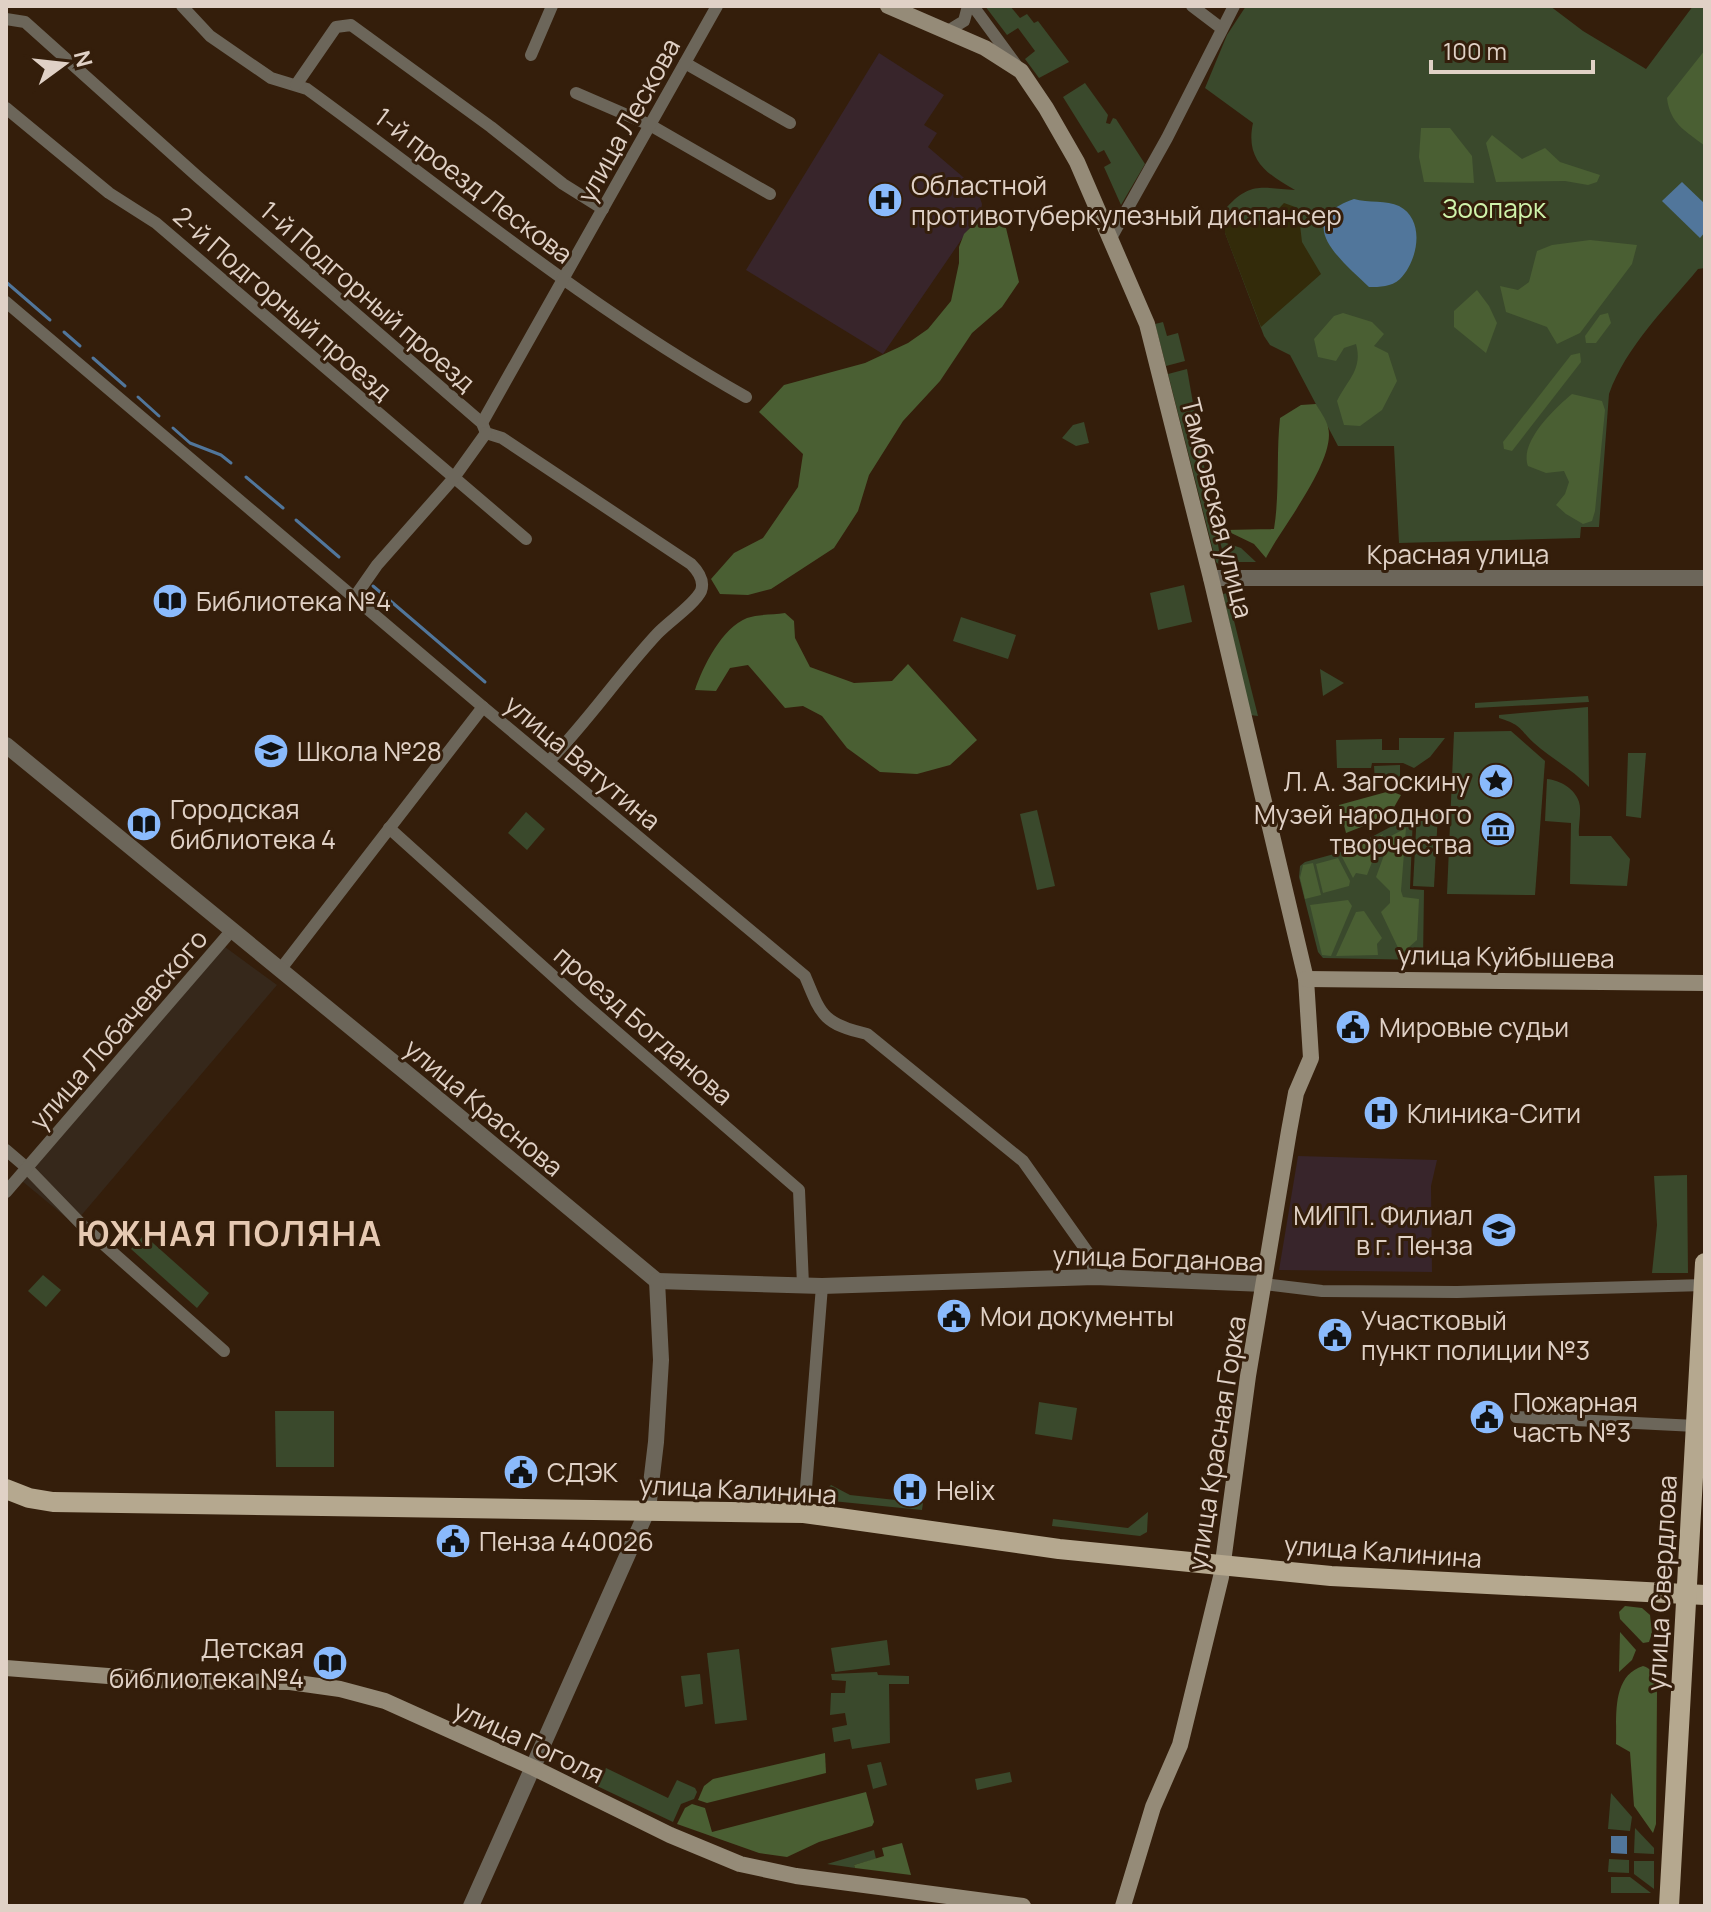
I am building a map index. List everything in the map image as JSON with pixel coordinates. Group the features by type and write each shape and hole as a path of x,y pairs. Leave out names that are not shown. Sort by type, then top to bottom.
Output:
{"main road":[{"path":"888,6 985,48 1021,71"},
{"name":"Тамбовская улица","path":"1021,71 1077,162 1147,324 1306,979"},
{"name":"улица Куйбышева","path":"1306,979 1705,983"},
{"name":"улица Красная Горка","path":"1123,1906 1153,1807 1180,1745 1223,1565 1248,1376 1296,1093 1311,1058 1306,979"},
{"name":"улица Свердлова","path":"1669,1906 1696,1595 1696,1426 1705,1263"},
{"name":"улица Калинина","path":"6,1489 29,1498 53,1502 804,1513 996,1541 1331,1576 1696,1595"},
{"name":"улица Гоголя","path":"6,1668 172,1681 290,1682 340,1689 385,1701 534,1768 670,1835 748,1867 1023,1906"}],"street":[{"name":"1-й проезд Лескова","path":"182,6 210,36 278,82 307,89 565,280 685,363 746,397"},
{"path":"531,55 552,6"},
{"name":"улица Лескова","path":"354,598 377,565 453,479 717,6"},
{"path":"946,32 964,21 970,6"},
{"path":"970,6 1021,71"},
{"path":"1192,6 1221,28"},
{"path":"1111,238 1167,138 1234,6"},
{"name":"1-й Подгорный проезд","path":"6,19 25,22 484,428 691,564 702,578 699,594 656,634 581,728 549,761"},
{"path":"296,85 336,27 351,25 563,184 603,209"},
{"path":"685,63 790,123"},
{"path":"576,93 650,125 770,194"},
{"name":"2-й Подгорный проезд","path":"6,108 109,193 156,223 526,539"},
{"name":"улица Ватутина","path":"6,302 805,976 820,1012 841,1028 867,1034 1023,1161 1091,1257 1095,1277"},
{"name":"Красная улица","path":"1211,578 1705,578"},
{"path":"280,970 483,707"},
{"name":"улица Краснова","path":"6,745 657,1281"},
{"name":"проезд Богданова","path":"389,828 581,1001 799,1190 803,1285"},
{"name":"улица Лобачевского","path":"6,1192 232,930"},
{"path":"6,1150 84,1227 224,1351"},
{"name":"улица Богданова","path":"657,1281 822,1286 1095,1277 1264,1284 1322,1291 1457,1292 1705,1285"},
{"path":"471,1906 648,1509 661,1360 657,1281"},
{"path":"804,1513 822,1286"},
{"path":"1516,1417 1696,1426"}],"shaded area":[{"name":"Областной противотуберкулезный диспансер","path":"879,53 944,95 924,125 937,133 928,147 977,189 982,204 981,211 883,354 746,270"},
{"path":"221,944 277,985 74,1224 22,1181"},
{"path":"1298,1156 1437,1160 1431,1186 1432,1272 1279,1270"}],"green space":[{"path":"985,6 1010,6 1020,18 1027,14 1034,23 1038,21 1069,62 1039,78 1025,59 1035,51 1018,28 1007,35"},
{"name":"Зоопарк","path":"1246,6 1550,6 1583,31 1646,69 1693,6 1705,6 1705,268 1698,269 1648,328 1616,376 1609,394 1599,527 1581,527 1580,538 1399,543 1394,446 1338,446 1290,355 1270,345 1264,336 1225,233 1227,207 1244,193 1259,188 1295,190 1260,164 1252,147 1253,123 1205,88 1227,35"},
{"path":"1705,50 1705,146 1675,121 1667,98"},
{"path":"1085,83 1108,115 1106,123 1110,124 1113,118 1116,119 1145,164 1121,205 1104,167 1111,163 1104,150 1098,153 1063,97"},
{"path":"1421,128 1450,128 1472,156 1474,183 1424,182 1419,157"},
{"path":"1492,135 1522,159 1545,148 1560,162 1600,175 1597,182 1588,185 1565,181 1496,182 1486,143"},
{"path":"983,215 1006,228 1019,282 1002,307 972,333 940,381 903,421 869,475 858,511 834,548 771,589 748,595 720,594 711,579 734,553 763,538 798,487 803,454 759,412 784,385 865,363 908,343 928,329 951,301 959,247 964,234"},
{"path":"1590,240 1637,245 1632,264 1580,333 1557,344 1547,327 1506,312 1500,286 1518,290 1529,282 1537,251 1552,245"},
{"path":"1477,290 1497,323 1486,353 1454,327 1454,311"},
{"path":"1343,313 1372,322 1384,334 1374,346 1388,353 1397,381 1382,410 1360,426 1344,425 1337,401 1356,367 1356,344 1344,348 1336,361 1318,357 1314,339 1334,316"},
{"path":"1608,313 1611,323 1596,343 1586,343 1585,336 1600,315"},
{"path":"1163,322 1167,336 1178,333 1185,361 1166,366 1155,324"},
{"path":"1580,353 1581,362 1512,451 1504,449 1503,442 1571,355"},
{"path":"1187,369 1222,567 1216,562 1168,374"},
{"path":"1572,394 1602,401 1605,410 1595,511 1592,521 1583,524 1556,505 1565,494 1569,482 1564,471 1546,473 1528,466 1527,457 1533,436 1540,426"},
{"path":"1316,404 1328,427 1329,441 1324,457 1306,494 1266,558 1254,544 1225,530 1274,529 1280,418 1301,405"},
{"path":"1084,422 1089,443 1076,446 1062,438 1073,425"},
{"path":"1220,541 1241,548 1256,562 1225,562"},
{"path":"1184,585 1192,622 1158,630 1150,593"},
{"path":"1227,593 1258,716 1250,715 1223,594"},
{"path":"785,613 794,621 795,638 810,667 854,683 892,681 908,664 977,740 950,765 917,774 880,772 847,748 822,716 803,706 785,708 748,665 730,668 716,691 695,690 708,659 729,630 747,618"},
{"path":"961,617 1016,635 1008,659 953,641"},
{"path":"1320,669 1344,683 1323,696"},
{"path":"1588,696 1589,702 1475,708 1475,703"},
{"path":"1588,707 1589,787 1516,725 1499,718 1499,715"},
{"path":"1511,731 1545,761 1535,895 1447,894 1454,732"},
{"path":"1399,738 1445,738 1430,757 1414,768 1403,763 1372,763 1371,768 1337,768 1336,740 1382,739 1382,750 1399,750"},
{"path":"1628,753 1646,753 1641,818 1626,816"},
{"path":"1400,765 1400,781 1375,781 1374,766"},
{"path":"1547,779 1566,786 1577,797 1579,836 1611,836 1630,859 1627,886 1570,884 1571,823 1545,821"},
{"path":"1390,791 1401,795 1389,816 1346,833 1339,805"},
{"path":"1037,810 1055,886 1037,890 1020,814"},
{"path":"526,812 545,829 527,850 508,833"},
{"path":"1417,812 1438,813 1434,887 1413,886"},
{"path":"1413,815 1410,889 1424,890 1423,960 1323,958 1318,952 1299,877 1300,866 1345,851"},
{"path":"1406,828 1401,891 1403,897 1419,899 1417,940 1401,954 1381,912 1390,903 1390,891 1376,877 1391,836"},
{"path":"1383,834 1367,875 1356,873 1353,878 1341,855"},
{"path":"1338,858 1350,881 1349,886 1323,893 1316,864"},
{"path":"1313,863 1321,895 1305,899 1300,878 1303,865"},
{"path":"1348,900 1352,906 1331,956 1322,955 1310,905"},
{"path":"1364,911 1382,938 1377,944 1378,955 1336,956 1356,912"},
{"path":"1687,1175 1688,1273 1652,1273 1657,1225 1654,1176"},
{"path":"144,1235 209,1293 197,1308 131,1249"},
{"path":"43,1275 61,1290 46,1307 28,1291"},
{"path":"1039,1402 1077,1408 1072,1440 1035,1434"},
{"path":"275,1411 334,1411 334,1467 276,1467"},
{"path":"831,1485 850,1495 923,1503 922,1510 832,1501 827,1489"},
{"path":"1148,1512 1147,1532 1140,1536 1052,1526 1053,1519 1128,1528"},
{"path":"1625,1606 1642,1608 1650,1615 1652,1633 1649,1642 1643,1643 1620,1619 1619,1612"},
{"path":"1620,1632 1636,1650 1632,1660 1619,1672"},
{"path":"887,1640 890,1665 835,1672 831,1648"},
{"path":"739,1649 747,1720 715,1724 707,1653"},
{"path":"1643,1666 1653,1673 1657,1693 1656,1824 1653,1833 1634,1806 1630,1752 1616,1744 1621,1688 1633,1671"},
{"path":"877,1672 878,1675 909,1676 909,1684 889,1684 890,1743 852,1749 850,1739 834,1742 832,1728 847,1725 845,1713 830,1715 831,1693 845,1693 846,1681 832,1680 831,1674"},
{"path":"700,1674 703,1704 685,1707 681,1676"},
{"path":"825,1753 826,1773 707,1803 698,1800 704,1786 713,1779"},
{"path":"881,1762 887,1785 873,1789 867,1765"},
{"path":"606,1768 668,1798 677,1780 695,1788 697,1792 694,1799 681,1804 673,1822 597,1786"},
{"path":"1010,1772 1012,1782 977,1790 975,1779"},
{"path":"866,1792 874,1822 872,1826 819,1842 787,1857 759,1853 677,1824 685,1808 692,1804 705,1808 712,1832"},
{"path":"1611,1793 1632,1817 1630,1831 1608,1829"},
{"path":"1635,1828 1654,1848 1654,1854 1634,1853"},
{"path":"902,1843 911,1875 855,1868 854,1865 884,1856 882,1848"},
{"path":"874,1850 876,1859 854,1865 855,1868 827,1864"},
{"path":"1609,1859 1629,1860 1629,1873 1608,1872"},
{"path":"1634,1861 1654,1861 1654,1889 1634,1874"},
{"path":"1611,1877 1630,1877 1651,1893 1611,1893"}],"sand":[{"path":"1284,203 1298,208 1302,242 1321,274 1261,327 1225,233 1224,221 1264,219"}],"water":[{"path":"1682,182 1705,204 1705,232 1700,238 1662,201"},
{"path":"1354,199 1394,204 1408,212 1413,221 1415,252 1406,271 1393,284 1369,287 1327,241 1324,229 1326,218 1335,208"},
{"path":"1611,1836 1627,1836 1627,1854 1611,1853"}],"waterway":[{"path":"6,282 50,320"},
{"path":"64,332 80,346"},
{"path":"93,358 125,386"},
{"path":"138,397 159,416"},
{"path":"173,428 190,443 221,455 231,463"},
{"path":"246,477 283,508"},
{"path":"296,520 339,557"},
{"path":"373,586 485,682"}],"place":[{"name":"Областной противотуберкулезный диспансер","path":"885,200"},
{"name":"Библиотека №4","path":"170,601"},
{"name":"Школа №28","path":"271,751"},
{"name":"Л. А. Загоскину","path":"1496,781"},
{"name":"Городская библиотека 4","path":"144,824"},
{"name":"Музей народного творчества","path":"1498,829"},
{"name":"Мировые судьи","path":"1353,1027"},
{"name":"Клиника-Сити","path":"1381,1113"},
{"name":"МИПП. Филиал в г. Пенза","path":"1499,1230"},
{"name":"Мои документы","path":"954,1316"},
{"name":"Участковый пункт полиции №3","path":"1335,1335"},
{"name":"Пожарная часть №3","path":"1487,1417"},
{"name":"СДЭК","path":"521,1472"},
{"name":"Helix","path":"910,1490"},
{"name":"Пенза 440026","path":"453,1541"},
{"name":"Детская библиотека №4","path":"330,1663"}],"district":[{"name":"ЮЖНАЯ ПОЛЯНА","path":"230,1233"}]}
